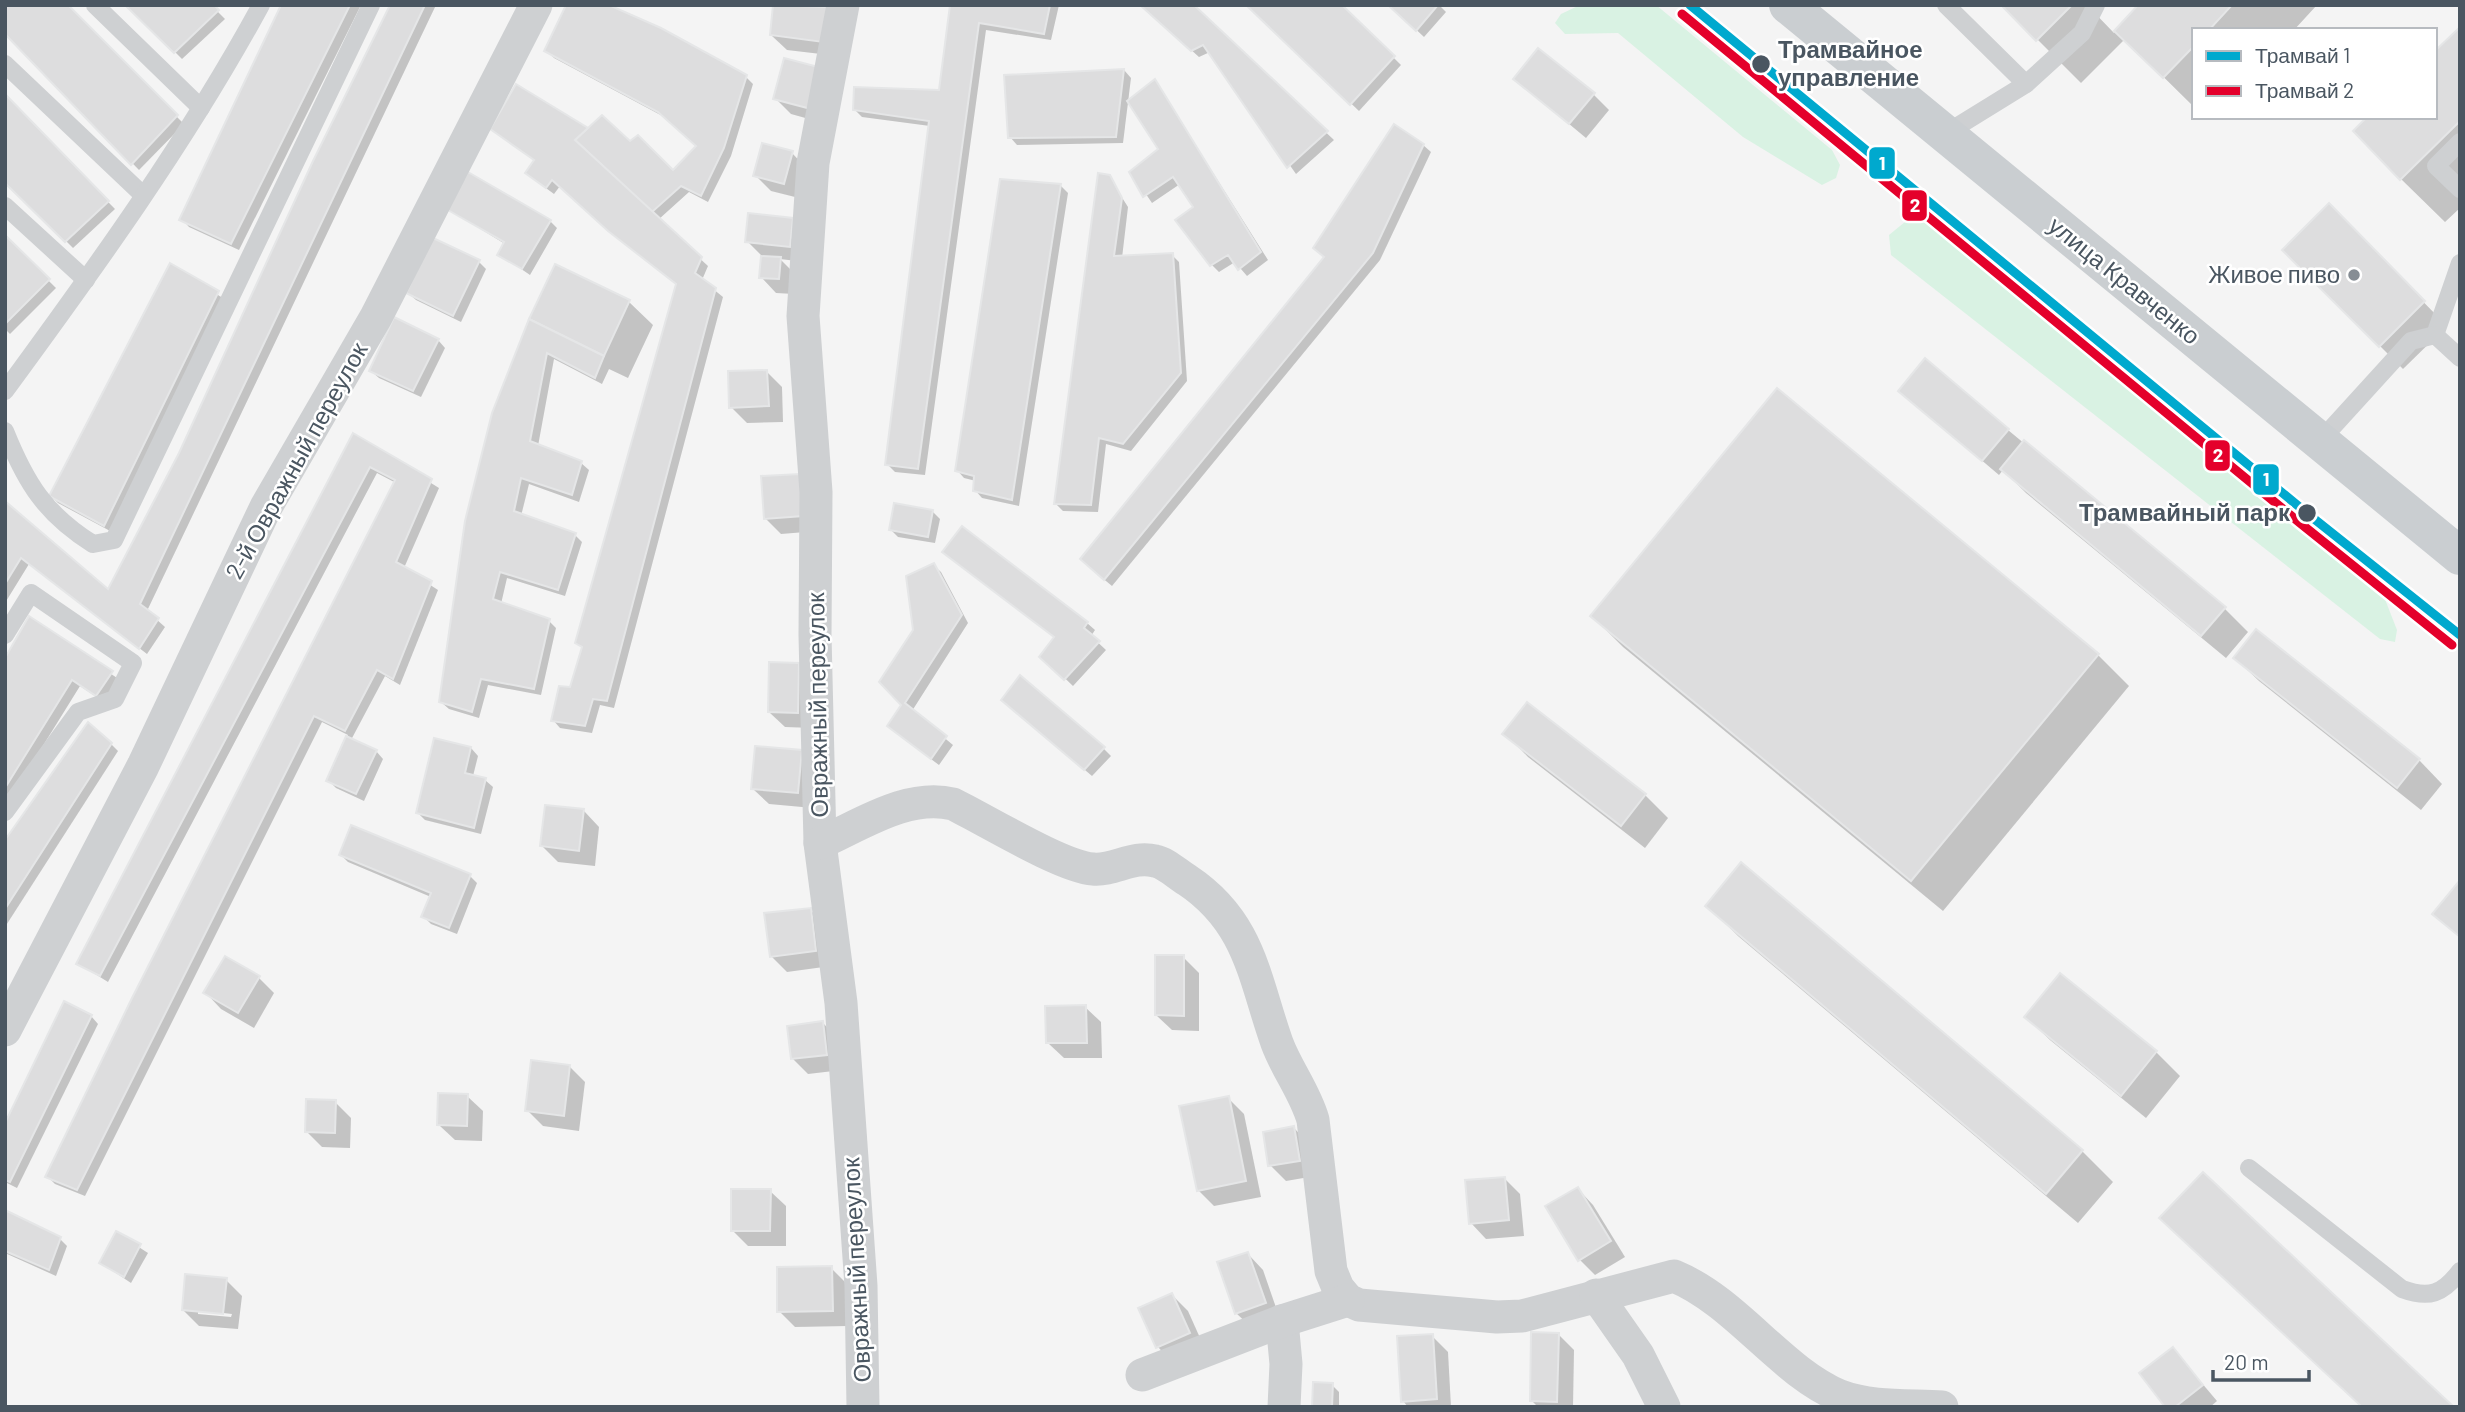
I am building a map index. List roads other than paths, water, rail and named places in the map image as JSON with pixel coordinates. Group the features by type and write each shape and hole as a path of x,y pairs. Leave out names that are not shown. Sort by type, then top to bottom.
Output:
{"main road":[{"name":"улица Кравченко","path":"1788,5 2460,556"}],"street":[{"name":"2-й Овражный переулок","path":"5,1030 143,766 266,507 376,317 536,5"},
{"name":"Овражный переулок","path":"843,5 813,163 803,316 816,492 815,635 820,843 842,1016 861,1286 863,1407"},
{"path":"820,843 893,810 935,800 953,804 1074,865 1110,868 1141,858 1158,861 1198,887 1222,910 1240,934 1256,969 1278,1045 1306,1098 1313,1120 1331,1271 1348,1300 1359,1305 1497,1317 1550,1310 1596,1295 1674,1276 1694,1285 1713,1299 1821,1387 1843,1397 1871,1403 1942,1407"},
{"path":"1596,1295 1638,1355 1664,1407"},
{"path":"1142,1375 1282,1321 1348,1300"},
{"path":"1282,1321 1286,1364 1284,1407"}],"lane":[{"path":"95,5 201,108"},
{"path":"5,391 86,281 201,108 261,5"},
{"path":"5,431 10,458 64,526 93,544 114,540 371,5"},
{"path":"1947,5 2026,84"},
{"path":"1945,134 2026,84 2082,33 2096,5"},
{"path":"5,64 143,195"},
{"path":"2460,142 2436,166 2460,189"},
{"path":"5,206 86,281"},
{"path":"2435,335 2460,263"},
{"path":"2319,442 2411,341 2435,335"},
{"path":"2435,335 2460,358"},
{"path":"5,635 31,593 134,663 115,699 78,712 5,812"},
{"path":"2249,1168 2402,1289 2420,1295 2438,1292 2451,1283 2460,1270"}],"tram line":[{"name":"1","path":"1690,5 2308,514 2460,635"},
{"name":"2","path":"1682,14 2452,645"}],"place":[{"name":"Трамвайное управление","path":"1761,64"},
{"name":"Живое пиво","path":"2354,275"},
{"name":"Трамвайный парк","path":"2307,513"}]}
